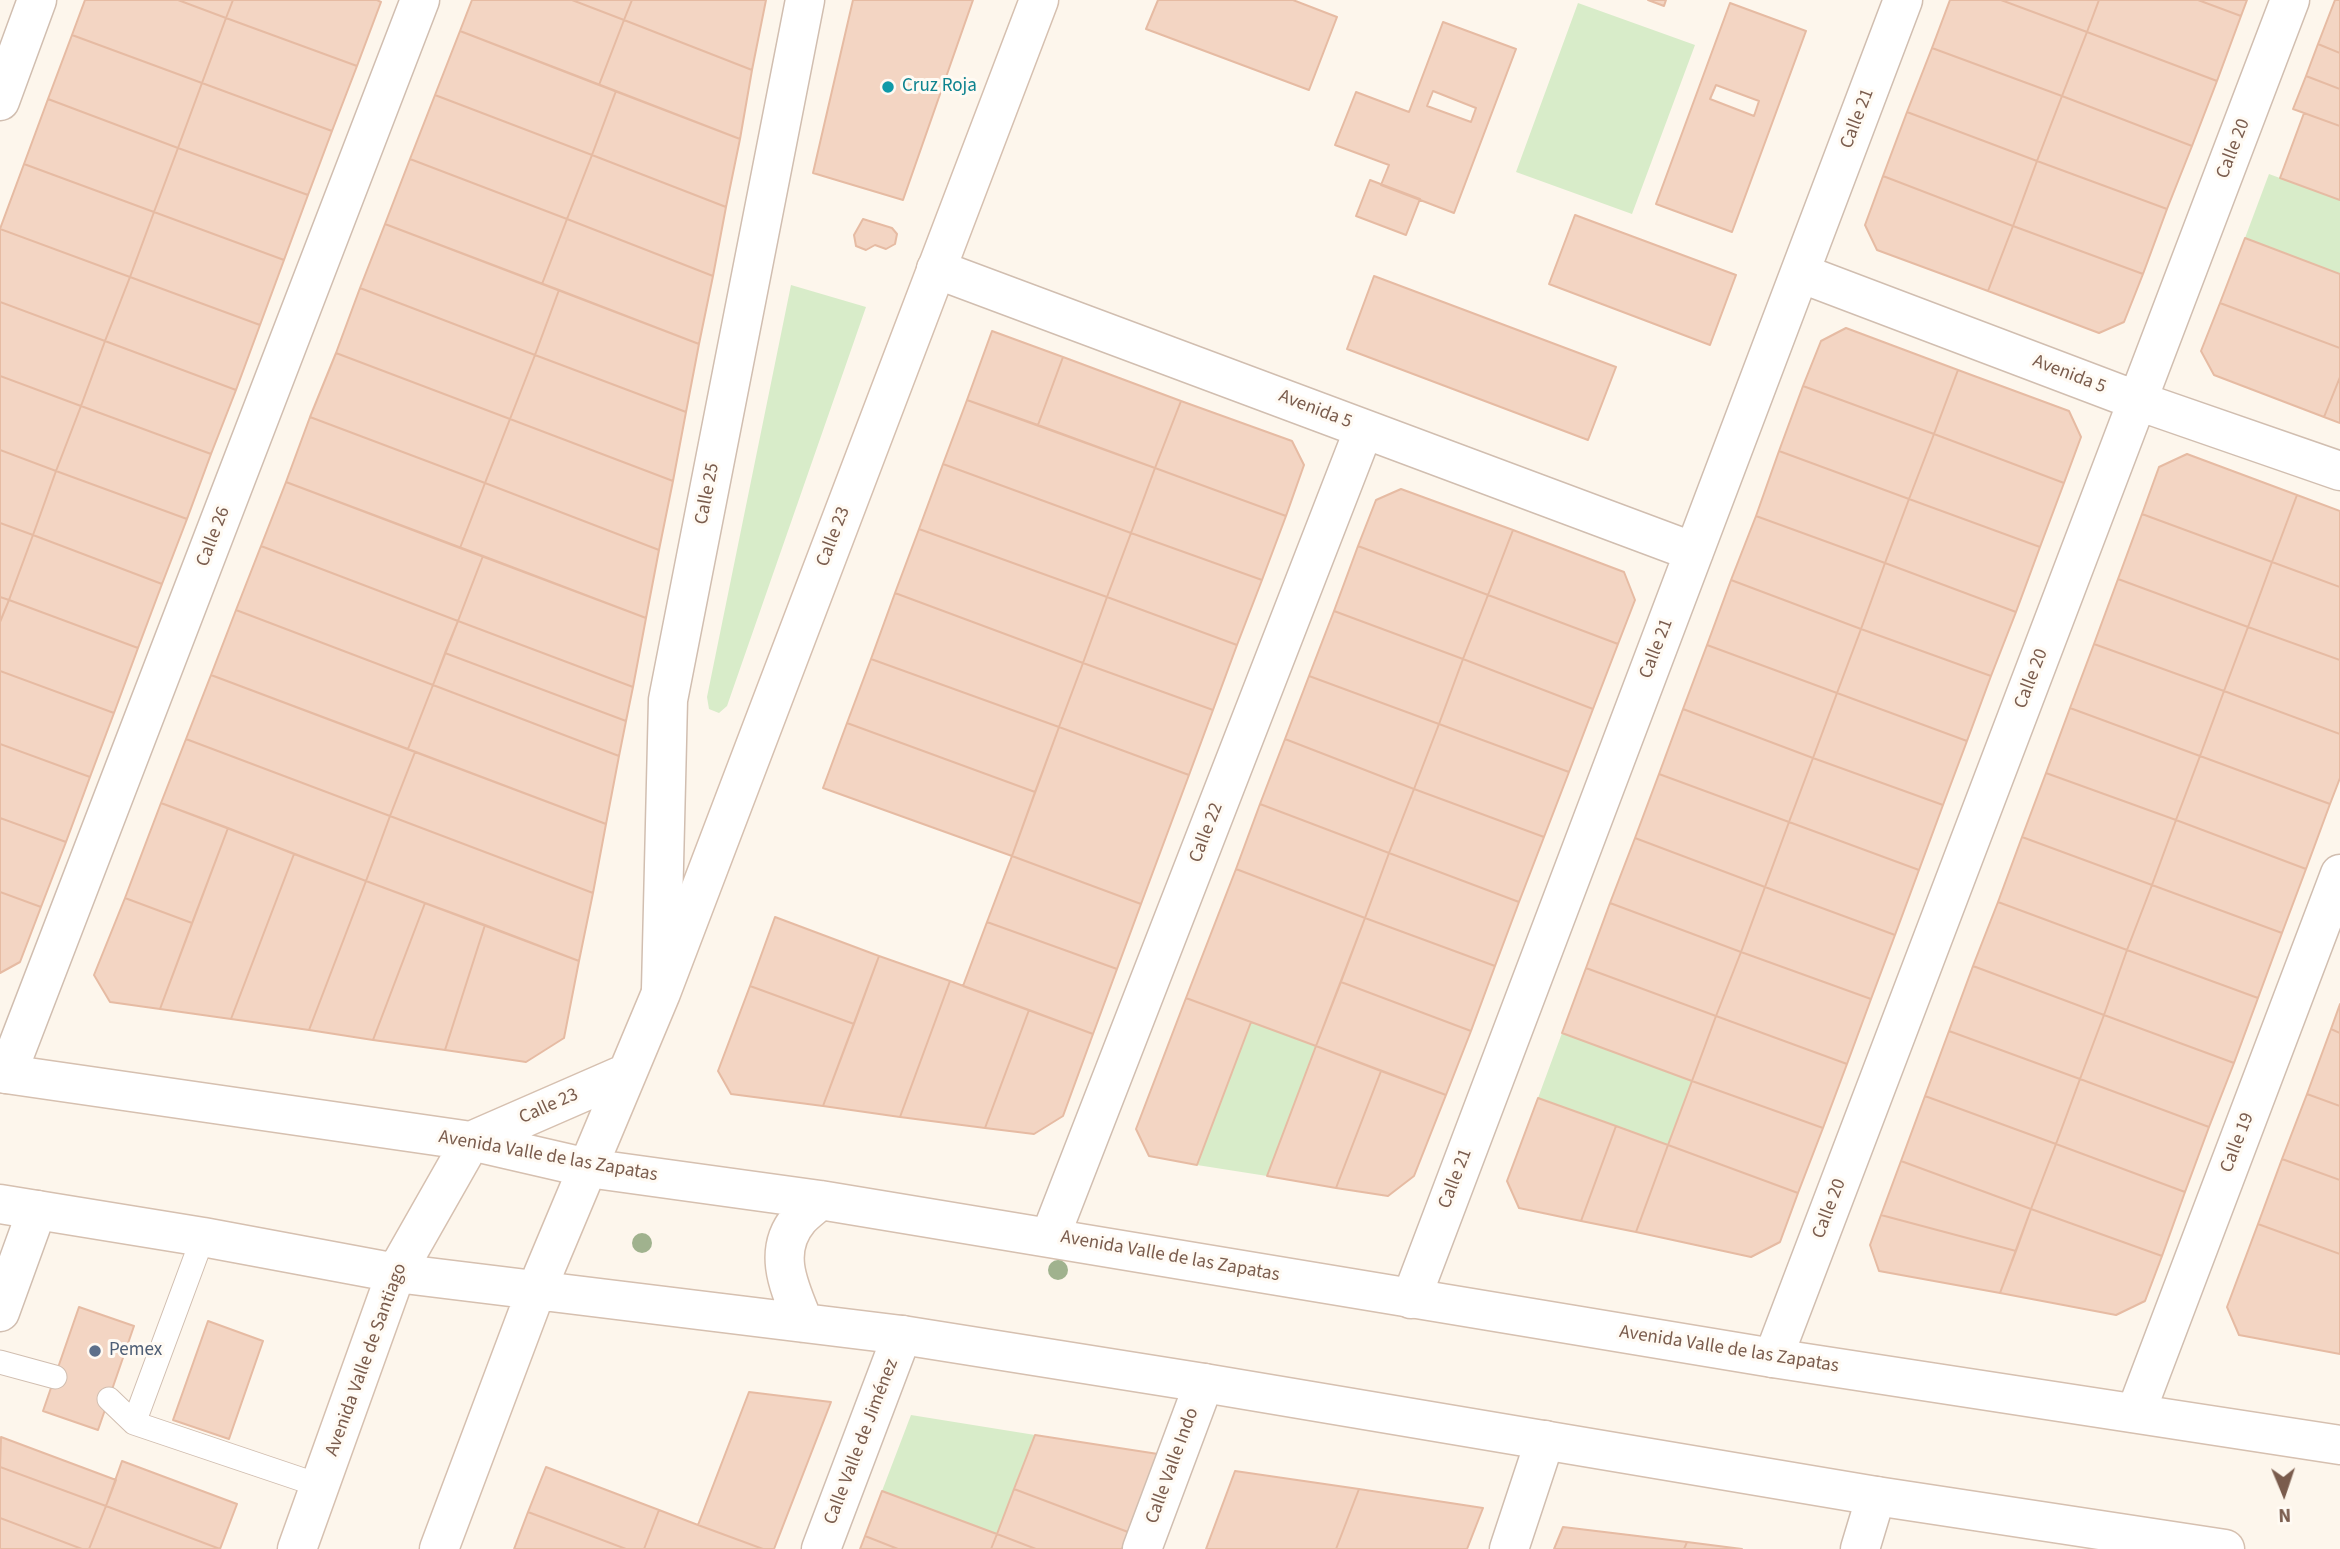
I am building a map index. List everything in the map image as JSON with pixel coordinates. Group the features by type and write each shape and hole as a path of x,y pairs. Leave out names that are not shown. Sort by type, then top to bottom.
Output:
{"street":[{"path":"0,101 37,0"},
{"name":"Calle 26","path":"4,1074 420,0"},
{"name":"Calle 25","path":"661,993 668,700 805,0"},
{"name":"Calle 23","path":"588,1168 661,993 1039,0"},
{"name":"Calle 21","path":"1411,1299 1903,0"},
{"name":"Calle 20","path":"1773,1358 2290,0"},
{"name":"Avenida 5","path":"936,269 1694,552"},
{"name":"Avenida 5","path":"1800,273 2138,401 2340,471"},
{"name":"Calle 22","path":"1050,1237 1364,429"},
{"name":"Calle 19","path":"2136,1412 2340,874"},
{"name":"Calle 23","path":"471,1141 626,1073"},
{"name":"Avenida Valle de las Zapatas","path":"4,1074 471,1141 588,1168 820,1200 1773,1358 2340,1445"},
{"name":"Avenida Valle de Santiago","path":"297,1549 396,1273 471,1141"},
{"path":"439,1549 536,1291 588,1168"},
{"path":"804,1323 784,1268 786,1244 799,1219 820,1200"},
{"path":"0,1204 203,1237 396,1273 902,1335 1876,1496 2216,1548"},
{"path":"0,1312 37,1210"},
{"name":"Calle Valle de Jiménez","path":"821,1549 902,1335"},
{"name":"Calle Valle Indo","path":"1142,1549 1204,1383"},
{"path":"1509,1549 1545,1440"},
{"path":"1860,1549 1876,1496"}],"lane":[{"path":"134,1423 203,1237"},
{"path":"0,1362 55,1377"},
{"path":"109,1399 134,1423 321,1486"}],"green space":[{"path":"1578,3 1695,45 1632,214 1516,172"},
{"path":"2269,174 2340,200 2340,274 2245,238"},
{"path":"791,285 866,307 727,706 719,713 709,709 707,697"},
{"path":"1251,1022 1316,1046 1267,1176 1197,1165"},
{"path":"1562,1033 1692,1081 1668,1145 1538,1098"},
{"path":"911,1415 1035,1435 997,1534 882,1491"}],"building":[{"path":"85,0 178,0 226,18 202,83 72,35"},
{"path":"178,0 233,0 226,18"},
{"path":"233,0 381,2 357,66 226,18"},
{"path":"472,0 572,0 624,20 599,85 460,31"},
{"path":"572,0 632,0 624,20"},
{"path":"632,0 766,0 752,70 624,20"},
{"name":"Cruz Roja","path":"853,0 973,0 903,200 813,173"},
{"path":"1158,0 1293,0 1337,17 1309,90 1146,29"},
{"path":"1648,0 1666,0 1664,6"},
{"path":"1950,0 2001,0 2087,32 2062,96 1932,48"},
{"path":"2001,0 2099,0 2087,32"},
{"path":"2099,0 2198,0 2241,16 2217,81 2087,32"},
{"path":"2198,0 2247,0 2241,16"},
{"path":"2335,0 2340,0 2340,53 2318,44"},
{"path":"1730,3 1806,31 1732,232 1656,204","holes":["1716,85 1759,101 1754,116 1710,99"]},
{"path":"226,18 357,66 332,131 202,83"},
{"path":"624,20 752,70 740,139 599,85"},
{"path":"1443,22 1516,49 1454,213 1381,185 1389,165 1335,145 1356,92 1409,112","holes":["1433,91 1476,108 1471,122 1427,106"]},
{"path":"460,31 616,91 592,155 435,95"},
{"path":"2087,32 2217,81 2192,146 2062,96"},
{"path":"72,35 202,83 178,148 48,99"},
{"path":"2318,44 2340,53 2340,89 2306,76"},
{"path":"1932,48 2062,96 2037,161 1907,112"},
{"path":"2306,76 2340,89 2340,126 2293,109"},
{"path":"202,83 332,131 308,195 178,148"},
{"path":"616,91 740,139 726,207 592,155"},
{"path":"435,95 592,155 567,219 410,159"},
{"path":"2062,96 2192,146 2167,209 2037,161"},
{"path":"48,99 178,148 154,212 24,164"},
{"path":"1907,112 2037,161 2013,226 1883,176"},
{"path":"2304,113 2340,126 2340,200 2280,178"},
{"path":"178,148 308,195 284,260 154,212"},
{"path":"592,155 726,207 713,276 567,219"},
{"path":"410,159 567,219 542,284 385,224"},
{"path":"2037,161 2167,209 2143,274 2013,226"},
{"path":"24,164 154,212 130,277 0,229"},
{"path":"1883,176 2013,226 1988,291 1877,250 1865,225"},
{"path":"1370,180 1420,199 1406,235 1356,216"},
{"path":"154,212 284,260 260,325 130,277"},
{"path":"1575,215 1736,275 1710,345 1549,284"},
{"path":"567,219 713,276 699,344 542,284"},
{"path":"863,219 892,228 897,234 895,244 886,249 875,245 866,250 856,246 854,235"},
{"path":"385,224 559,290 535,355 360,288"},
{"path":"2013,226 2143,274 2124,322 2099,333 1988,291"},
{"path":"0,229 130,277 105,341 0,302"},
{"path":"2245,238 2340,274 2340,348 2220,303"},
{"path":"1374,276 1616,367 1588,440 1347,349"},
{"path":"130,277 260,325 236,390 105,341"},
{"path":"360,288 535,355 510,419 336,353"},
{"path":"559,290 699,344 686,412 535,355"},
{"path":"0,302 105,341 81,406 0,376"},
{"path":"2220,303 2340,348 2340,377 2324,417 2214,375 2201,351"},
{"path":"1846,328 1958,370 1934,434 1803,386 1821,341"},
{"path":"992,331 1063,357 1038,425 967,400"},
{"path":"105,341 236,390 211,454 81,406"},
{"path":"336,353 510,419 485,483 310,417"},
{"path":"535,355 686,412 673,481 510,419"},
{"path":"1063,357 1181,401 1155,468 1038,425"},
{"path":"1958,370 2069,411 2081,437 2064,483 1934,434"},
{"path":"0,376 81,406 56,471 0,450"},
{"path":"2340,377 2340,423 2324,417"},
{"path":"1803,386 1934,434 1909,499 1779,451"},
{"path":"967,400 1155,468 1131,533 943,464"},
{"path":"1181,401 1292,441 1304,465 1286,516 1155,468"},
{"path":"81,406 211,454 187,519 56,471"},
{"path":"310,417 485,483 460,548 286,482"},
{"path":"510,419 673,481 659,550 485,483"},
{"path":"1934,434 2064,483 2040,547 1909,499"},
{"path":"0,450 56,471 33,535 0,523"},
{"path":"1779,451 1909,499 1885,563 1756,516"},
{"path":"2187,454 2297,495 2272,562 2142,514 2159,467"},
{"path":"943,464 1131,533 1107,597 919,529"},
{"path":"1155,468 1286,516 1262,580 1131,533"},
{"path":"56,471 187,519 162,584 33,535"},
{"path":"286,482 483,556 458,621 261,546"},
{"path":"485,483 659,550 646,618 460,548"},
{"path":"1401,489 1513,530 1488,595 1358,546 1376,500"},
{"path":"2297,495 2340,511 2340,587 2272,562"},
{"path":"1909,499 2040,547 2016,612 1885,563"},
{"path":"2142,514 2272,562 2248,627 2118,579"},
{"path":"1756,516 1885,563 1861,629 1731,580"},
{"path":"0,523 33,535 9,600 0,597"},
{"path":"919,529 1107,597 1083,663 895,593"},
{"path":"1513,530 1624,572 1635,600 1618,644 1488,595"},
{"path":"1131,533 1262,580 1237,645 1107,597"},
{"path":"33,535 162,584 138,648 9,600"},
{"path":"261,546 458,621 433,685 236,610"},
{"path":"1358,546 1488,595 1463,659 1334,611"},
{"path":"483,556 646,618 633,687 458,621"},
{"path":"2272,562 2340,587 2340,660 2248,627"},
{"path":"1885,563 2016,612 1991,676 1861,629"},
{"path":"2118,579 2248,627 2224,691 2094,644"},
{"path":"1731,580 1861,629 1837,693 1707,645"},
{"path":"895,593 1083,663 1059,727 871,659"},
{"path":"1488,595 1618,644 1593,709 1463,659"},
{"path":"0,597 9,600 0,622"},
{"path":"1107,597 1237,645 1213,710 1083,663"},
{"path":"9,600 138,648 114,713 0,671 0,622"},
{"path":"236,610 433,685 408,749 211,675"},
{"path":"1334,611 1463,659 1439,724 1309,676"},
{"path":"458,621 633,687 626,721 445,653"},
{"path":"2248,627 2340,660 2340,734 2224,691"},
{"path":"1861,629 1991,676 1967,741 1837,693"},
{"path":"2094,644 2224,691 2200,756 2070,708"},
{"path":"1707,645 1837,693 1813,758 1683,709"},
{"path":"445,653 626,721 619,756 433,685"},
{"path":"871,659 1059,727 1035,792 847,723"},
{"path":"1463,659 1593,709 1569,772 1439,724"},
{"path":"1083,663 1213,710 1189,775 1059,727"},
{"path":"0,671 114,713 90,777 0,744"},
{"path":"211,675 415,752 390,816 186,739"},
{"path":"1309,676 1439,724 1414,789 1285,739"},
{"path":"433,685 619,756 606,824 408,749"},
{"path":"2224,691 2340,734 2340,778 2330,804 2200,756"},
{"path":"1837,693 1967,741 1943,805 1813,758"},
{"path":"2070,708 2200,756 2176,820 2046,773"},
{"path":"1683,709 1813,758 1789,822 1659,774"},
{"path":"847,723 1035,792 1012,856 823,788"},
{"path":"1439,724 1569,772 1544,837 1414,789"},
{"path":"1059,727 1189,775 1141,904 1012,856"},
{"path":"186,739 390,816 366,881 161,803"},
{"path":"1285,739 1414,789 1389,853 1260,804"},
{"path":"0,744 90,777 66,842 0,818"},
{"path":"415,752 606,824 593,893 390,816"},
{"path":"2200,756 2330,804 2306,869 2176,820"},
{"path":"1813,758 1943,805 1919,870 1789,822"},
{"path":"2046,773 2176,820 2152,885 2022,837"},
{"path":"1659,774 1789,822 1765,887 1635,838"},
{"path":"1414,789 1544,837 1519,902 1389,853"},
{"path":"161,803 228,828 192,923 125,898"},
{"path":"1260,804 1389,853 1365,918 1236,869"},
{"path":"390,816 593,893 579,961 366,881"},
{"path":"0,818 66,842 41,907 0,892"},
{"path":"2176,820 2306,869 2282,933 2152,885"},
{"path":"1789,822 1919,870 1895,935 1765,887"},
{"path":"228,828 294,854 231,1019 160,1009"},
{"path":"2022,837 2152,885 2127,950 1998,902"},
{"path":"1635,838 1765,887 1741,952 1610,903"},
{"path":"1389,853 1519,902 1495,966 1365,918"},
{"path":"294,854 366,881 309,1030 231,1019"},
{"path":"1012,856 1141,904 1117,969 987,922"},
{"path":"1236,869 1365,918 1316,1046 1186,998"},
{"path":"366,881 425,903 373,1040 309,1030"},
{"path":"2152,885 2282,933 2258,998 2127,950"},
{"path":"1765,887 1895,935 1871,999 1741,952"},
{"path":"0,892 41,907 20,962 0,973"},
{"path":"125,898 192,923 160,1009 110,1002 94,975"},
{"path":"1998,902 2127,950 2104,1015 1973,966"},
{"path":"425,903 485,925 445,1050 373,1040"},
{"path":"1610,903 1741,952 1716,1016 1586,968"},
{"path":"775,917 879,956 854,1024 750,986"},
{"path":"1365,918 1495,966 1471,1031 1341,982"},
{"path":"987,922 1117,969 1093,1034 963,986"},
{"path":"485,925 579,961 564,1038 526,1062 445,1050"},
{"path":"2127,950 2258,998 2234,1063 2104,1015"},
{"path":"1741,952 1871,999 1847,1064 1716,1016"},
{"path":"879,956 950,981 900,1117 823,1106"},
{"path":"1973,966 2104,1015 2080,1079 1949,1031"},
{"path":"1586,968 1716,1016 1692,1081 1562,1033"},
{"path":"950,981 1029,1010 985,1128 900,1117"},
{"path":"1341,982 1471,1031 1446,1095 1316,1046"},
{"path":"750,986 854,1024 823,1106 731,1094 718,1071"},
{"path":"1186,998 1251,1022 1197,1165 1149,1156 1136,1129"},
{"path":"2340,1004 2340,1033 2331,1029"},
{"path":"1029,1010 1093,1034 1063,1116 1034,1134 985,1128"},
{"path":"2104,1015 2234,1063 2209,1127 2080,1079"},
{"path":"1716,1016 1847,1064 1823,1128 1692,1081"},
{"path":"2331,1029 2340,1033 2340,1106 2307,1094"},
{"path":"1949,1031 2080,1079 2056,1144 1925,1096"},
{"path":"1316,1046 1381,1071 1336,1188 1267,1176"},
{"path":"1381,1071 1446,1095 1414,1176 1388,1196 1336,1188"},
{"path":"2080,1079 2209,1127 2185,1192 2056,1144"},
{"path":"1692,1081 1823,1128 1798,1193 1668,1145"},
{"path":"2307,1094 2340,1106 2340,1180 2282,1159"},
{"path":"1925,1096 2056,1144 2031,1209 1901,1161"},
{"path":"1538,1098 1616,1126 1581,1221 1519,1208 1507,1181"},
{"path":"1616,1126 1668,1145 1636,1232 1581,1221"},
{"path":"2056,1144 2185,1192 2162,1256 2031,1209"},
{"path":"1668,1145 1798,1193 1780,1242 1751,1257 1636,1232"},
{"path":"2282,1159 2340,1180 2340,1254 2258,1224"},
{"path":"1901,1161 2031,1209 2016,1251 1881,1215"},
{"path":"2031,1209 2162,1256 2145,1301 2116,1315 2000,1293"},
{"path":"1881,1215 2016,1251 2000,1293 1879,1271 1870,1245"},
{"path":"2258,1224 2340,1254 2340,1354 2239,1335 2227,1307"},
{"name":"Pemex","path":"79,1307 134,1326 98,1430 43,1411"},
{"path":"208,1321 263,1341 229,1439 173,1420"},
{"path":"749,1392 831,1402 774,1549 763,1549 698,1525"},
{"path":"1035,1435 1158,1454 1128,1532 1014,1489"},
{"path":"1,1437 116,1480 106,1506 0,1467"},
{"path":"122,1461 237,1504 220,1549 106,1506"},
{"path":"0,1467 106,1506 89,1549 82,1549 0,1518"},
{"path":"546,1467 659,1510 644,1549 626,1549 528,1512"},
{"path":"1235,1471 1359,1489 1336,1549 1206,1549"},
{"path":"1014,1489 1128,1532 1122,1549 1036,1549 997,1534"},
{"path":"1359,1489 1483,1508 1467,1549 1336,1549"},
{"path":"882,1491 997,1534 991,1549 898,1549 865,1536"},
{"path":"106,1506 220,1549 89,1549"},
{"path":"659,1510 698,1525 763,1549 644,1549"},
{"path":"528,1512 626,1549 514,1549"},
{"path":"0,1518 82,1549 0,1549"},
{"path":"1563,1527 1687,1542 1684,1549 1554,1549"},
{"path":"997,1534 1036,1549 991,1549"},
{"path":"865,1536 898,1549 860,1549"},
{"path":"1687,1542 1742,1549 1684,1549"}],"place":[{"name":"Cruz Roja","path":"888,87"},
{"name":"Pemex","path":"95,1351"}]}
